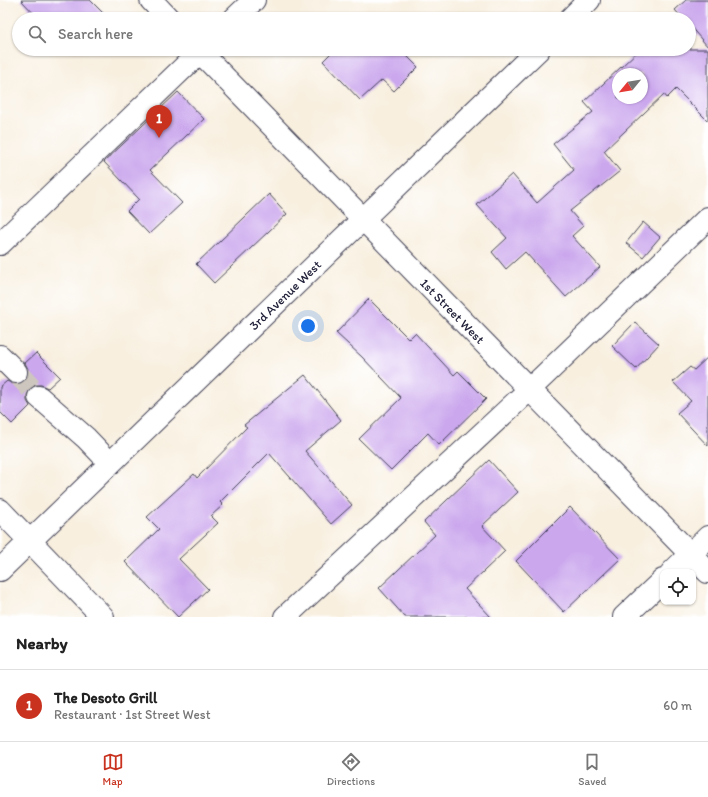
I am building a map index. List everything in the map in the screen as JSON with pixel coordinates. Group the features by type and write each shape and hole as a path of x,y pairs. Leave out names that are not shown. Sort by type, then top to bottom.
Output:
{"street":[{"path":"151,0 162,12"},
{"path":"241,12 254,0"},
{"path":"577,12 589,0"},
{"path":"0,244 194,56"},
{"name":"1st Street West","path":"206,56 529,390 708,572"},
{"name":"3rd Avenue West","path":"0,570 362,218 532,56"},
{"path":"285,617 529,390 708,218"},
{"path":"0,356 16,372"},
{"path":"39,397 86,438 110,463"},
{"path":"0,510 103,617"},
{"path":"675,569 708,537"},
{"path":"624,617 660,583"}],"building":[{"path":"21,0 90,0 102,12 32,12"},
{"path":"686,0 708,0 708,47 696,33 696,12 677,12 675,10"},
{"path":"696,49 708,49 708,121 676,89 667,98 664,94 604,151 620,171 570,211 583,226 572,236 600,267 566,297 525,252 506,269 492,252 507,238 477,205 512,174 537,203 574,170 553,144 593,112 584,102 612,75 612,104 648,104 648,68 620,68 633,56 696,56"},
{"path":"328,56 407,56 418,67 394,91 382,80 360,100 323,61"},
{"path":"178,92 204,119 150,170 182,203 149,234 127,211 139,199 104,162"},
{"path":"269,194 287,214 214,283 196,264"},
{"path":"643,222 660,237 643,257 626,243"},
{"path":"369,299 409,339 415,333 454,375 458,371 486,399 439,445 428,433 391,470 359,439 401,398 362,357 336,333"},
{"path":"635,322 659,344 636,369 612,346"},
{"path":"36,353 60,377 48,388 41,385 35,385 30,389 27,395 27,401 30,406 12,424 0,412 0,387 7,381 13,384 19,384 25,381 28,375 28,369 25,363"},
{"path":"708,357 708,446 677,413 691,401 673,382 690,367 694,370"},
{"path":"305,375 341,420 305,451 352,505 331,524 269,453 220,502 223,505 211,516 218,523 179,559 208,589 178,617 125,562 159,529 147,517 194,474 197,478 247,427 244,425"},
{"path":"489,460 518,492 482,526 505,551 465,589 491,617 405,617 379,588 435,535 424,522"},
{"path":"570,507 620,559 564,612 516,561"}],"tunnel":[{"path":"16,372 39,397"}],"place":[{"name":"The Desoto Grill","path":"159,138"}]}
